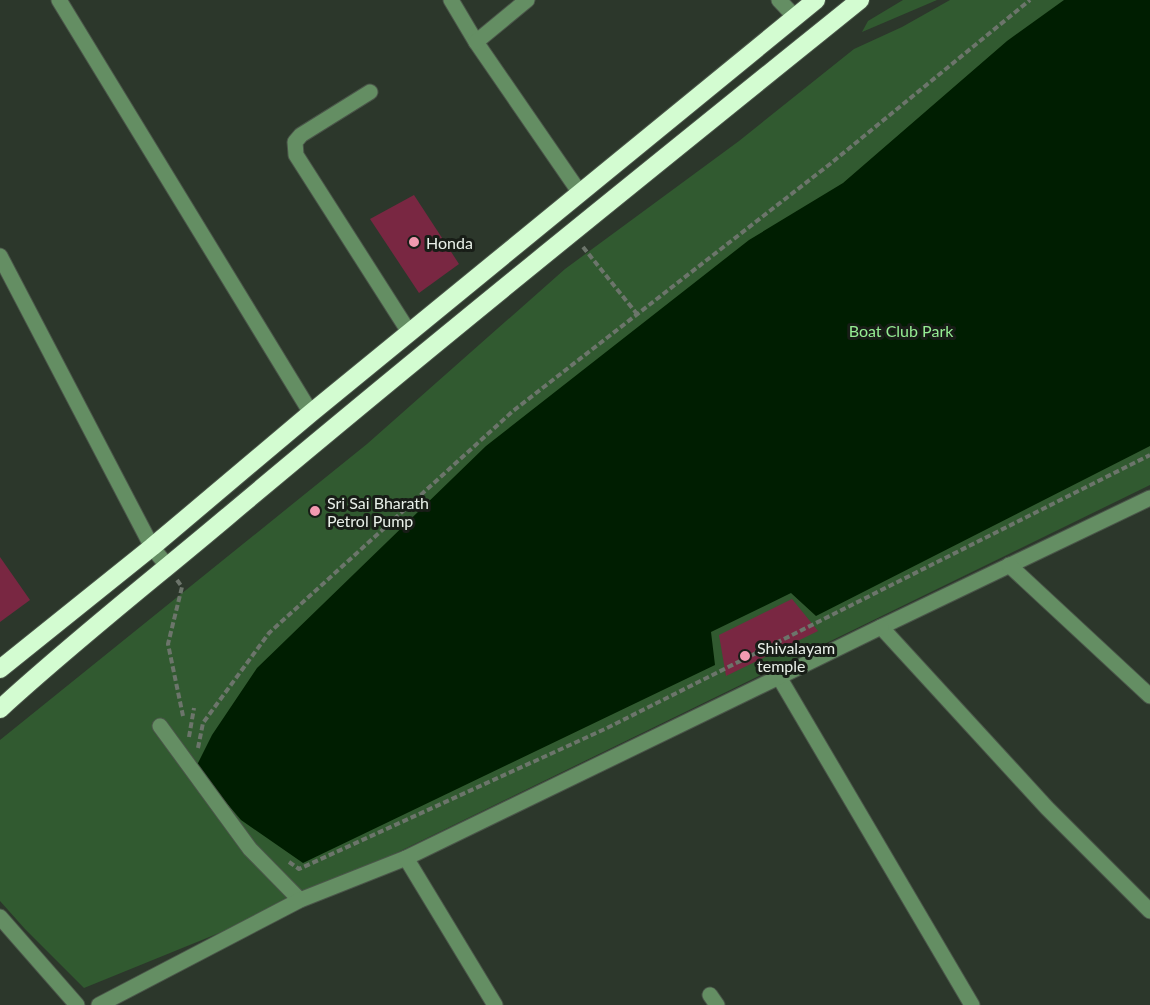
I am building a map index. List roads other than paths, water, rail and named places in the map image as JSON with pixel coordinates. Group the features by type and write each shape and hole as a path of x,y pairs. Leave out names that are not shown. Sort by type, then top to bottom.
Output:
{"highway":[{"path":"0,669 152,547 409,332 816,0"},
{"path":"0,709 47,666 384,385 860,0"}],"street":[{"path":"59,0 311,413"},
{"path":"451,0 476,42 580,193"},
{"path":"476,42 526,0"},
{"path":"780,0 795,17"},
{"path":"370,92 301,135 295,142 296,155 409,332"},
{"path":"0,256 152,547 168,567"},
{"path":"99,1005 300,900 406,858 1150,498"},
{"path":"1009,565 1150,696"},
{"path":"881,627 1047,808 1150,911"},
{"path":"779,677 972,1005"},
{"path":"160,726 250,849 300,900"},
{"path":"406,858 495,1005"},
{"path":"0,917 76,1005"}],"place":[{"name":"Honda","path":"414,242"},
{"name":"Sri Sai Bharath Petrol Pump","path":"315,511"},
{"name":"Shivalayam temple","path":"745,656"}],"park label":[{"name":"Boat Club Park","path":"901,330"}]}
